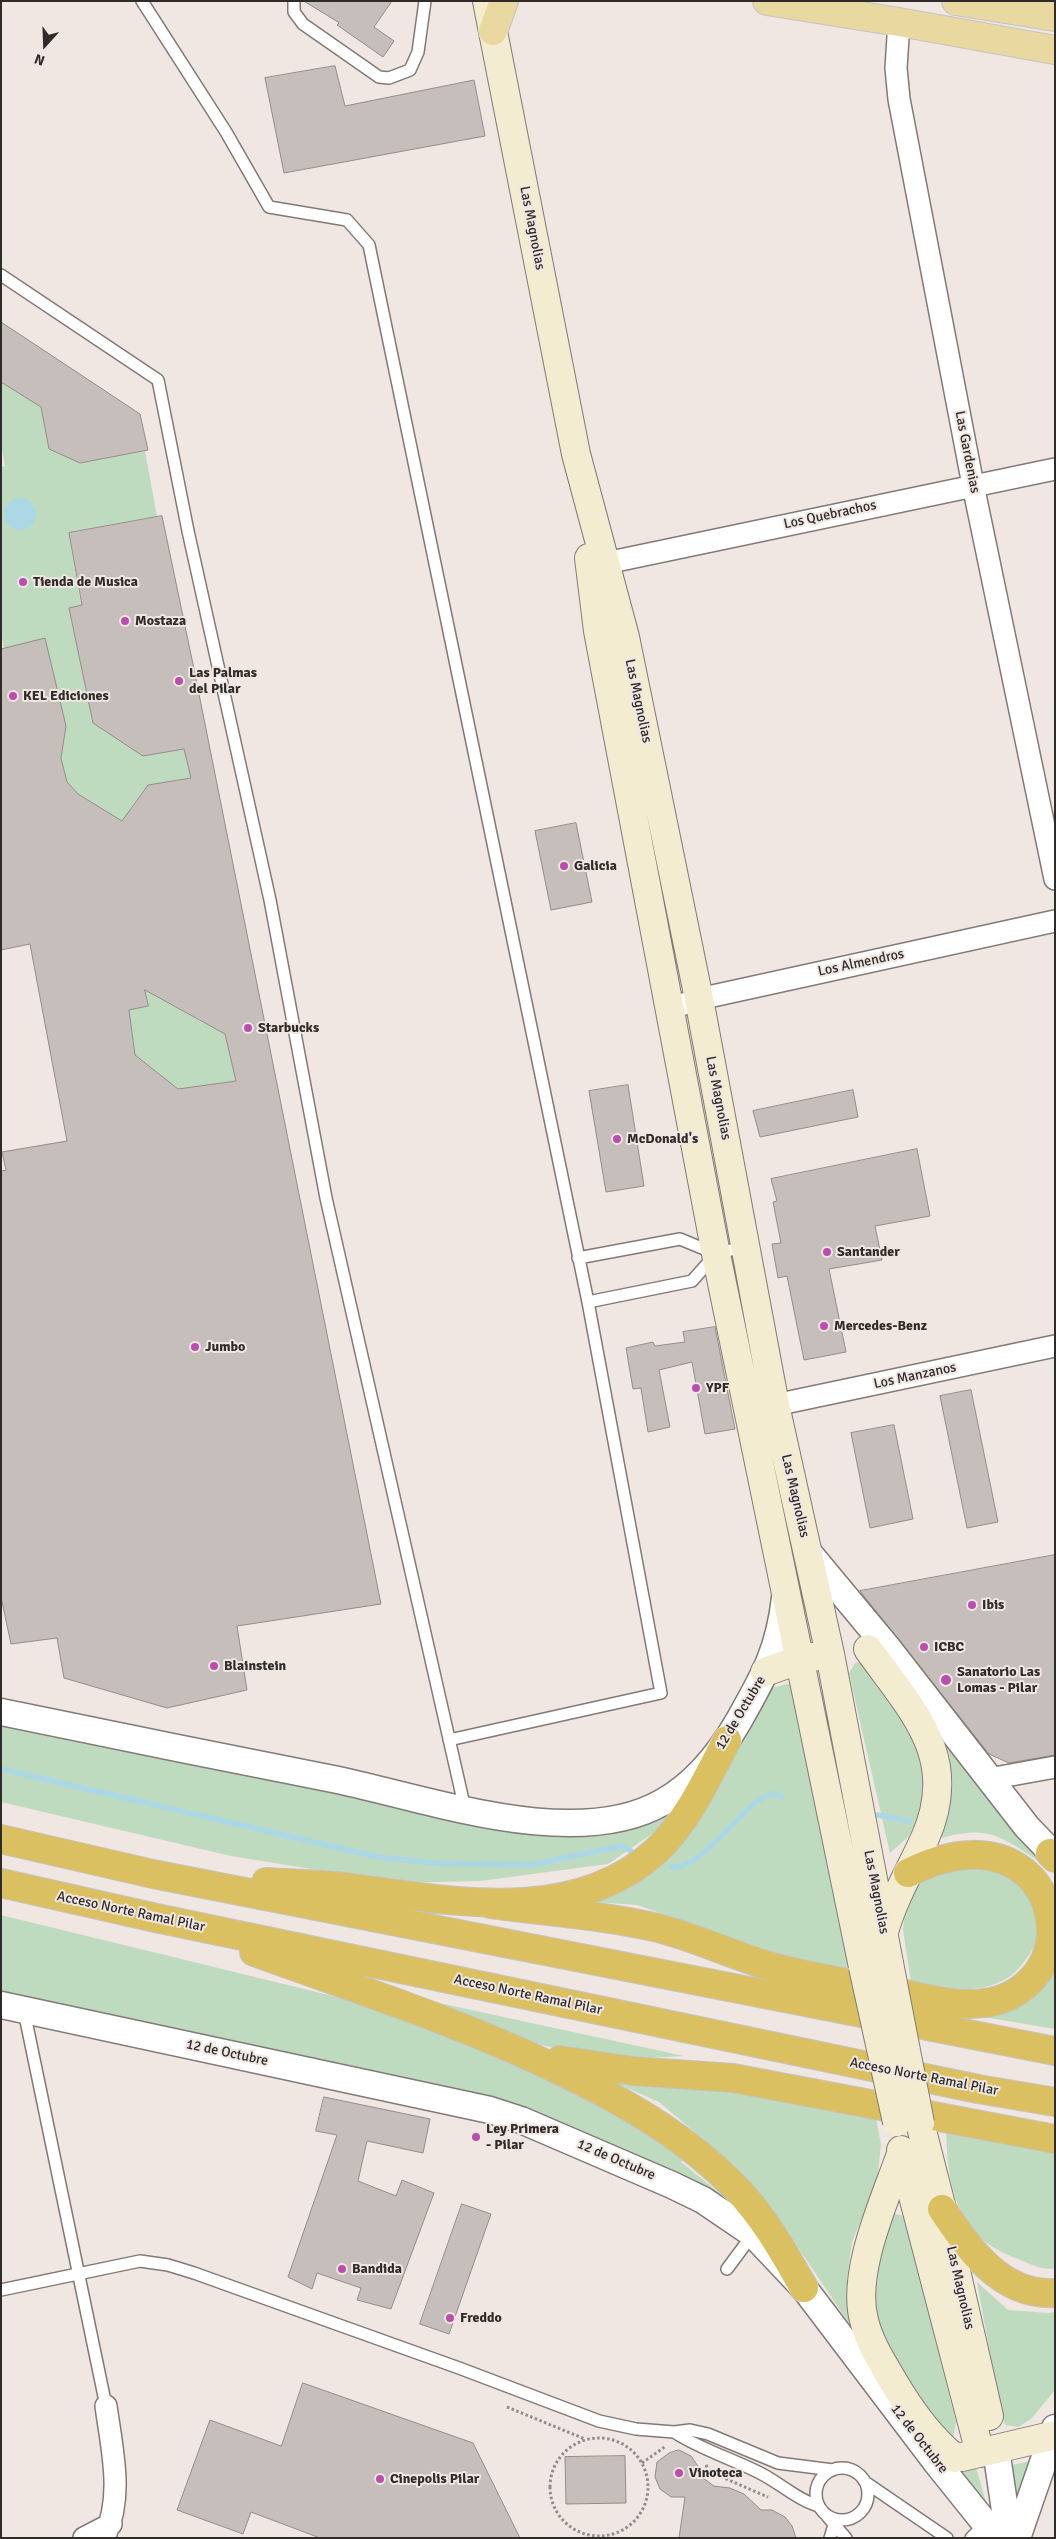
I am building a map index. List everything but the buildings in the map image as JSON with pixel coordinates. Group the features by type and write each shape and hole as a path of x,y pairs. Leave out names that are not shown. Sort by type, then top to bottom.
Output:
{"highway":[{"path":"490,1904 545,1899 586,1890 615,1878 642,1862 665,1842 687,1813 728,1740"},
{"path":"1,1839 153,1874 1055,2052"},
{"path":"153,1874 351,1888 618,1921 658,1928 774,1967 944,2002 984,2004 1004,1999 1020,1990 1035,1976 1048,1953 1050,1922 1041,1892 1021,1870 998,1857 970,1855 934,1861 908,1873"},
{"name":"Acceso Norte Ramal Pilar","path":"1,1883 156,1918 978,2089 1055,2102"},
{"path":"156,1918 392,2000 524,2052 624,2102 697,2152 738,2190 758,2214 804,2288"},
{"path":"524,2052 616,2070 733,2078 1055,2139"},
{"path":"942,2209 968,2245 998,2275 1031,2291 1055,2293"}],"main road":[{"name":"Las Magnolias","path":"487,1 576,454 598,631 716,1254 801,1659 876,1965 908,2122 942,2209 967,2456"},
{"path":"493,31 504,1"},
{"path":"767,1 1055,50"},
{"path":"956,1 1055,17"},
{"name":"Las Magnolias","path":"576,454 625,637 699,999 775,1405 830,1654 884,1935 876,1965"},
{"path":"765,1672 801,1659 877,1648 926,1733 936,1763 938,1786 935,1806 926,1836 892,1906 884,1935"},
{"name":"Las Magnolias","path":"908,2122 902,2151 967,2456"},
{"path":"902,2151 865,2262 860,2292 864,2320 873,2346 905,2401 924,2428 967,2456 1053,2432"}],"street":[{"name":"Las Gardenias","path":"899,22 896,68 899,99 973,485 1055,879"},
{"name":"Los Quebrachos","path":"606,563 1055,469"},
{"name":"Los Almendros","path":"669,1009 699,999 1055,921"},
{"name":"Los Manzanos","path":"775,1405 1055,1346"},
{"path":"808,1552 877,1648 1053,1855"},
{"name":"12 de Octubre","path":"1,1712 369,1786 519,1820 561,1823 601,1821 635,1814 651,1808 676,1794 700,1772 728,1740 765,1672 780,1634 786,1587"},
{"path":"989,1779 1055,1767"},
{"name":"12 de Octubre","path":"12,2008 490,2110 521,2120 703,2200 753,2234 967,2456 983,2532"},
{"path":"84,2538 107,2531 115,2486 106,2406"},
{"path":"1017,2538 1053,2432"},
{"name":"Las Magnolias","path":"967,2456 1007,2538"}],"lane":[{"path":"142,1 226,132 269,207 347,220 369,245 588,1302 661,1693 449,1740"},
{"path":"294,1 294,12 304,24 379,77 390,78 410,70 420,44 425,1"},
{"path":"1,275 158,380 188,531 270,900 326,1198 465,1809"},
{"path":"578,1258 680,1239 716,1254"},
{"path":"588,1302 692,1281 716,1254 746,1246"},
{"path":"12,2008 78,2274 106,2406"},
{"path":"727,2269 753,2234"},
{"path":"1,2290 140,2261 168,2265 459,2368 599,2421 688,2441 760,2473 838,2520 846,2520 858,2514 866,2503 865,2482"},
{"path":"673,2438 690,2430 708,2434 778,2462 851,2471 947,2538"},
{"path":"833,2470 824,2476 817,2486 816,2493 821,2510 846,2538"},
{"path":"830,2538 834,2525"}],"path":[{"path":"507,2407 586,2440"},
{"path":"601,2438 617,2441 631,2450 642,2463 647,2478 647,2495 642,2510 632,2524 618,2532 601,2536 585,2534 570,2526 560,2516 552,2502 550,2486 553,2471 560,2457 572,2446 586,2440 601,2438"},
{"path":"642,2463 673,2438"},
{"path":"704,2462 709,2471 775,2500"}],"green space":[{"path":"1,382 41,407 80,463 145,451 157,517 69,533 81,605 69,609 93,723 143,756 184,749 191,778 148,785 130,809 168,1003 225,1034 236,1081 178,1089 135,1055 129,1010 148,1006 108,813 78,794 67,782 61,758 62,738 4,648 1,633 1,467 5,466 1,443"},
{"path":"864,1661 916,1738 923,1768 925,1793 918,1818 908,1837 890,1853 849,1673 855,1663"},
{"path":"791,1683 851,1971 779,1954 637,1905 566,1900 638,1877 772,1688"},
{"path":"1,1719 478,1822 678,1804 659,1829 608,1864 480,1881 397,1883 231,1856 1,1802"},
{"path":"948,1747 1042,1863 993,1835 970,1833 938,1839 953,1784"},
{"path":"995,1866 1034,1897 1039,1939 1026,1959 1007,1978 981,1988 966,1990 937,1988 911,1982 903,1930 905,1908 919,1882 944,1867"},
{"path":"1,1915 337,1997 432,2029 636,2117 687,2156 681,2162 746,2214 711,2190 678,2172 547,2119 1,1996"},
{"path":"1055,1960 1055,2029 978,2016"},
{"path":"439,2003 684,2056 623,2057 560,2049 487,2028 431,2006"},
{"path":"607,2079 666,2082 875,2113 881,2144 877,2182 852,2242 847,2278 849,2314 865,2347 795,2243 761,2196 734,2165 659,2102"},
{"path":"946,2124 1055,2146 1055,2269 1045,2269 1036,2266 997,2249 980,2237 967,2222 958,2205 952,2187"},
{"path":"892,2213 904,2216 956,2422 953,2439 929,2420 880,2331 874,2294 874,2267"},
{"path":"977,2282 1008,2310 1055,2312 1055,2390 1031,2419 1018,2427 1005,2425 1001,2413"},
{"path":"1031,2461 1014,2502 1007,2466"},
{"path":"975,2464 988,2509 953,2473"}],"water":[{"path":"20,498 31,503 36,514 31,525 20,530 9,525 4,514 9,503"}],"waterway":[{"path":"1,1769 378,1857 434,1863 530,1865 621,1846 631,1851"},
{"path":"671,1867 682,1866 705,1851 750,1807 761,1799 773,1793 782,1797"},
{"path":"878,1815 909,1821"}],"place":[{"name":"Tienda de Musica","path":"23,582"},
{"name":"Mostaza","path":"125,621"},
{"name":"Las Palmas del Pilar","path":"179,681"},
{"name":"KEL Ediciones","path":"13,696"},
{"name":"Galicia","path":"564,866"},
{"name":"Starbucks","path":"248,1028"},
{"name":"McDonald's","path":"617,1139"},
{"name":"Santander","path":"827,1252"},
{"name":"Mercedes-Benz","path":"824,1326"},
{"name":"Jumbo","path":"195,1347"},
{"name":"YPF","path":"696,1388"},
{"name":"Ibis","path":"972,1605"},
{"name":"ICBC","path":"924,1647"},
{"name":"Blainstein","path":"214,1666"},
{"name":"Sanatorio Las Lomas - Pilar","path":"946,1680"},
{"name":"Ley Primera - Pilar","path":"476,2137"},
{"name":"Bandida","path":"342,2269"},
{"name":"Freddo","path":"450,2318"},
{"name":"Vinoteca","path":"679,2473"},
{"name":"Cinepolis Pilar","path":"380,2479"}]}
